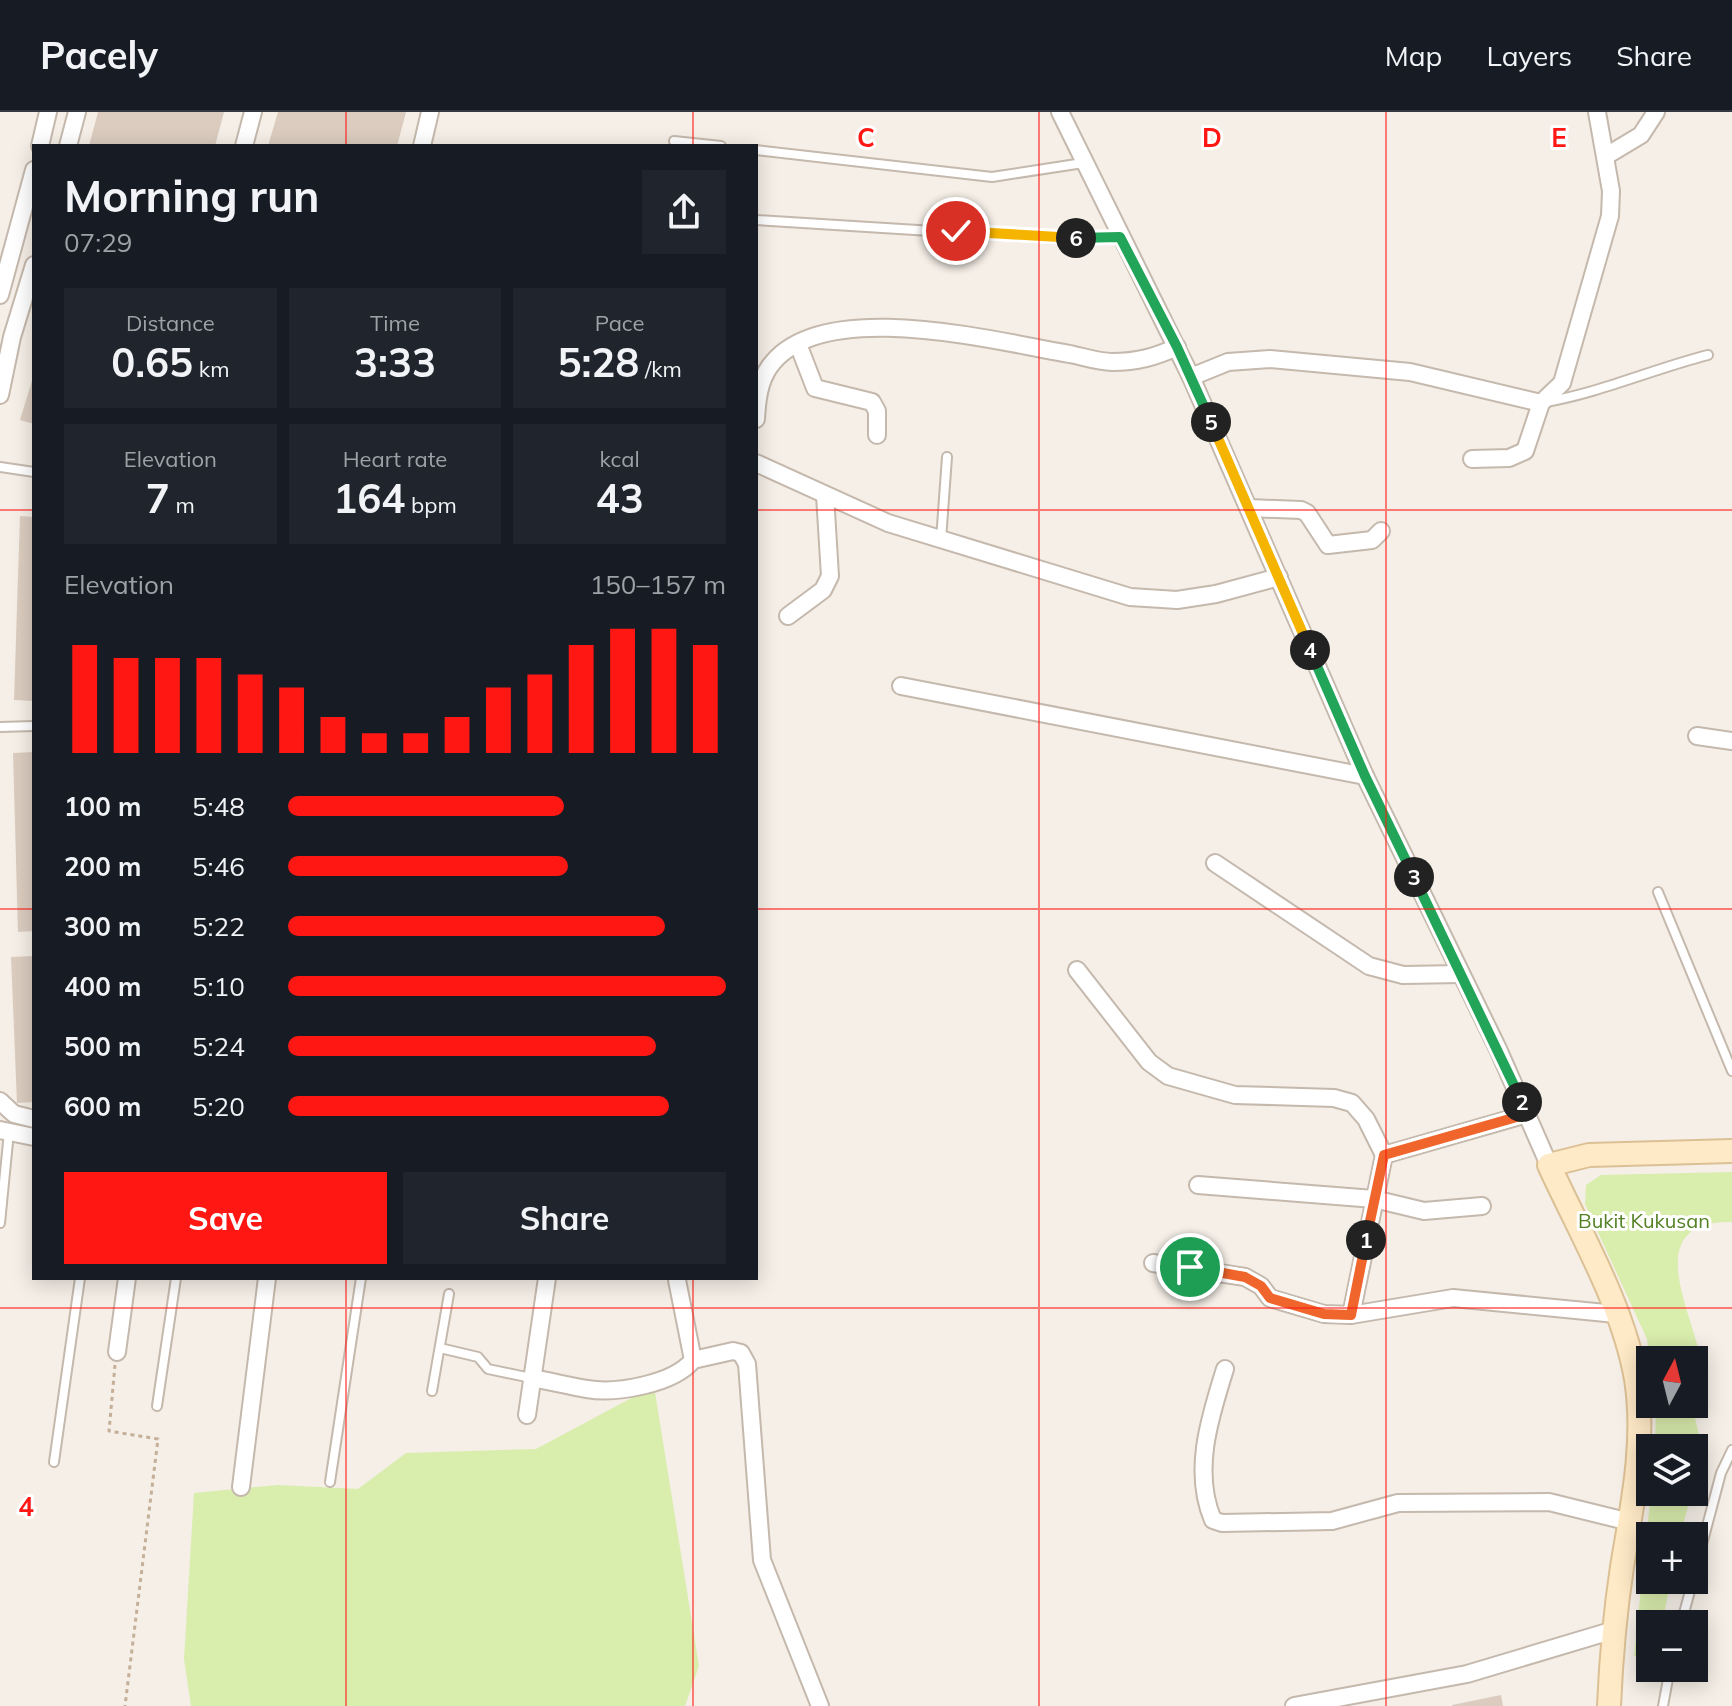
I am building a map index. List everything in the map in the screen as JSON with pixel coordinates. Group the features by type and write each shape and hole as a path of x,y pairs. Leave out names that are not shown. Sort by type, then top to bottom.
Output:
{"street":[{"path":"40,144 48,112"},
{"path":"69,144 77,112"},
{"path":"245,144 253,112"},
{"path":"422,144 430,112"},
{"path":"1060,112 1191,377 1365,776 1527,1114 1616,1314 1635,1376 1639,1401 1630,1522 1614,1630 1609,1706"},
{"path":"1472,459 1509,458 1525,451 1541,403 1562,383 1605,241 1611,191 1597,112"},
{"path":"1606,156 1641,135 1656,112"},
{"path":"0,295 32,177"},
{"path":"0,395 12,337 32,272"},
{"path":"758,405 761,384 769,366 817,334 860,329 909,329 1109,362 1147,360 1177,347"},
{"path":"798,344 815,388 872,402 877,411 877,435"},
{"path":"1191,377 1228,362 1270,359 1410,372 1541,403"},
{"path":"758,464 888,523 1130,597 1177,600 1216,594 1279,577"},
{"path":"788,616 823,590 830,576 825,495"},
{"path":"1249,508 1307,513 1328,545 1372,540 1381,531"},
{"path":"901,686 1365,776"},
{"path":"1697,736 1732,741"},
{"path":"1215,863 1369,966 1403,975 1461,974"},
{"path":"1077,970 1149,1062 1168,1076 1235,1095 1334,1098 1352,1103 1366,1119 1384,1155 1351,1315"},
{"path":"0,1101 14,1114 32,1118"},
{"path":"1384,1155 1527,1114"},
{"path":"5,1131 32,1137"},
{"path":"1549,1165 1589,1155 1732,1151"},
{"path":"1198,1185 1374,1199 1424,1211 1482,1206"},
{"path":"1153,1263 1245,1277 1261,1286 1270,1298 1324,1314 1351,1315 1453,1298 1616,1314"},
{"path":"117,1352 127,1280"},
{"path":"241,1487 267,1280"},
{"path":"527,1415 547,1280"},
{"path":"677,1280 693,1360"},
{"path":"531,1378 588,1390 612,1390 673,1375 693,1360 733,1351 741,1353 747,1364 762,1560 820,1706"},
{"path":"1225,1369 1207,1425 1203,1482 1213,1520 1222,1523 1332,1521 1398,1503 1549,1502 1630,1522"},
{"path":"1294,1706 1467,1674 1614,1630"}],"lane":[{"path":"674,141 702,144"},
{"path":"758,150 992,177 1083,163"},
{"path":"758,220 1060,239 1120,237"},
{"path":"1541,403 1587,395 1663,366 1708,355"},
{"path":"941,540 947,457"},
{"path":"0,467 32,472"},
{"path":"0,727 32,726"},
{"path":"1658,892 1732,1071"},
{"path":"0,1223 5,1131"},
{"path":"54,1462 80,1280"},
{"path":"157,1406 176,1280"},
{"path":"330,1482 361,1280"},
{"path":"432,1391 449,1294"},
{"path":"440,1348 478,1357 488,1369 531,1378"},
{"path":"1708,1522 1721,1473 1732,1450"},
{"path":"1663,1706 1667,1682"}],"path":[{"path":"117,1352 109,1431 158,1439 125,1706"}],"green space":[{"name":"Bukit Kukusan","path":"1732,1172 1732,1222 1704,1225 1687,1235 1679,1250 1681,1290 1697,1346 1648,1346 1585,1204 1586,1185 1601,1175"},
{"path":"654,1386 699,1666 685,1706 191,1706 184,1659 194,1493 278,1485 358,1489 406,1453 536,1449"},
{"path":"1656,1418 1695,1418 1699,1434 1655,1434"},
{"path":"1650,1506 1688,1506 1684,1522 1648,1522"},
{"path":"1640,1594 1668,1594 1665,1610 1639,1610"}],"building":[{"path":"98,112 224,112 216,144 90,144"},
{"path":"278,112 406,112 398,144 269,144"},
{"path":"32,381 32,423 20,420"},
{"path":"20,516 32,517 32,701 14,700"},
{"path":"32,752 32,931 18,932 13,753"},
{"path":"32,956 32,1102 17,1103 11,957"},
{"path":"1501,1695 1503,1706 1452,1706 1452,1705"}],"route":[{"path":"956,231 1060,239 1120,237 1191,377 1365,776 1527,1114 1384,1155 1351,1315 1324,1314 1270,1298 1261,1286 1245,1277 1190,1267"}]}
